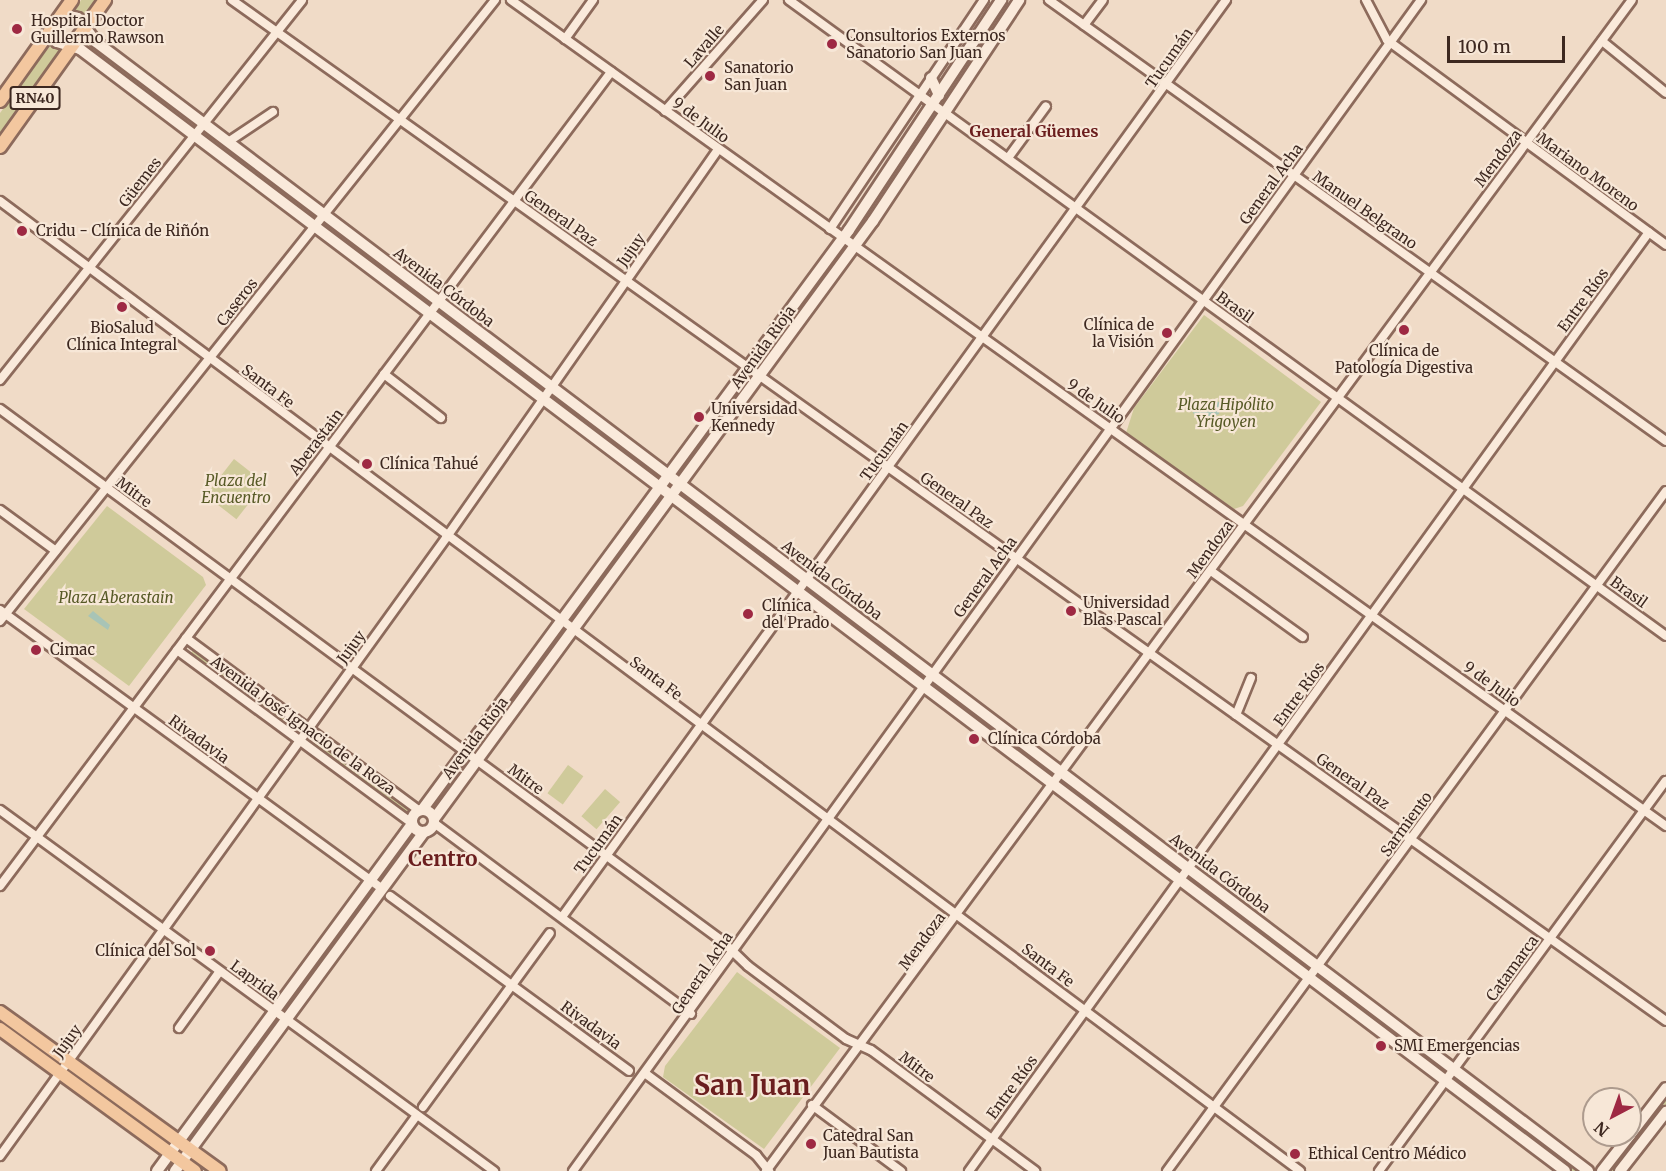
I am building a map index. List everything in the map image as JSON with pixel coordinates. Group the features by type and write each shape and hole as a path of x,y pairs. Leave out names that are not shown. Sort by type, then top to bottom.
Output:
{"main road":[{"name":"RN40","path":"0,101 72,0"},
{"name":"RN40","path":"0,147 105,0"},
{"name":"Avenida Rioja","path":"412,823 872,198 1001,0"},
{"path":"1007,18 1010,0"},
{"name":"Avenida Rioja","path":"424,832 855,247 1019,0"},
{"name":"Avenida Córdoba","path":"62,14 78,18 86,28 89,37 1588,1171"},
{"name":"Avenida Córdoba","path":"50,31 57,42 80,49 1565,1171"},
{"path":"931,78 940,91 964,83"},
{"path":"917,155 933,105"},
{"path":"855,247 853,238 872,198"},
{"path":"421,810 434,821"},
{"path":"157,1171 412,823 424,832 386,893 286,1020 178,1166"},
{"path":"0,1012 220,1171"},
{"path":"0,1029 170,1153 178,1166 195,1171"},
{"path":"1642,1119 1666,1088"},
{"path":"1620,1171 1666,1112"},
{"path":"1602,1171 1621,1147"}],"street":[{"name":"General Paz","path":"232,0 1666,1021"},
{"name":"Güemes","path":"0,380 302,0"},
{"name":"Caseros","path":"2,615 56,551 495,0"},
{"name":"9 de Julio","path":"511,0 1666,826"},
{"path":"565,39 593,0"},
{"name":"Lavalle","path":"665,111 763,0"},
{"name":"Brasil","path":"789,0 1666,636"},
{"path":"830,229 984,0"},
{"name":"Manuel Belgrano","path":"1049,0 1666,441"},
{"path":"1084,25 1103,0"},
{"name":"Tucumán","path":"562,917 1167,85 1226,0"},
{"name":"Mariano Moreno","path":"1366,0 1390,42 1525,144 1666,245"},
{"name":"General Acha","path":"573,1171 691,1014 826,821 1421,0"},
{"name":"Mendoza","path":"767,1170 812,1105 958,915 1632,0"},
{"path":"1602,40 1666,93"},
{"name":"Aberastain","path":"0,886 611,72"},
{"path":"1008,159 1046,106"},
{"path":"228,142 273,112"},
{"name":"Jujuy","path":"0,1156 446,538 718,149"},
{"name":"Santa Fe","path":"0,201 446,538 826,821 958,915 1300,1171"},
{"name":"Entre Ríos","path":"969,1171 1649,232"},
{"path":"384,374 441,418"},
{"name":"Mitre","path":"0,410 606,855 860,1045 1035,1171"},
{"name":"Sarmiento","path":"1167,1171 1666,491"},
{"path":"0,510 56,551"},
{"path":"1211,571 1303,636"},
{"name":"Rivadavia","path":"2,615 133,708 629,1071"},
{"name":"Avenida José Ignacio de la Roza","path":"186,638 421,810"},
{"name":"Avenida José Ignacio de la Roza","path":"177,650 412,823"},
{"path":"1236,715 1251,678"},
{"name":"Catamarca","path":"1379,1171 1666,781"},
{"name":"Laprida","path":"0,810 494,1171"},
{"path":"434,821 691,1014"},
{"path":"423,1107 550,933"},
{"path":"178,1028 220,971"},
{"path":"646,1074 767,1170"},
{"path":"812,1105 901,1171"},
{"path":"376,1171 417,1115"}],"green space":[{"path":"81,0 99,0 85,18 75,11"},
{"path":"52,43 61,51 0,139 0,113"},
{"path":"88,43 190,119 190,122 86,48"},
{"path":"209,133 310,210 310,213 206,139"},
{"path":"330,225 425,297 425,301 326,230"},
{"path":"445,312 538,383 538,386 441,317"},
{"name":"Plaza Hipólito Yrigoyen","path":"1204,315 1321,402 1243,506 1234,509 1126,433 1134,408"},
{"path":"558,397 656,472 656,475 555,402"},
{"name":"Plaza del Encuentro","path":"234,459 265,483 236,519 206,495"},
{"path":"688,496 795,576 794,580 684,500"},
{"name":"Plaza Aberastain","path":"107,506 203,577 206,585 129,686 24,609"},
{"path":"814,591 920,671 919,674 811,596"},
{"path":"193,650 298,726 298,730 190,655"},
{"path":"937,684 1052,772 1052,774 934,689"},
{"path":"316,740 412,810 409,815 312,745"},
{"path":"568,765 583,776 563,804 547,793"},
{"path":"1070,784 1176,865 1175,867 1067,789"},
{"path":"605,789 620,802 596,829 581,816"},
{"path":"411,833 416,836 382,878 380,875"},
{"path":"1195,879 1306,963 1306,966 1191,883"},
{"path":"366,894 370,896 287,1008 285,1006"},
{"path":"737,972 840,1048 764,1149 663,1077 665,1066"},
{"path":"1323,977 1441,1065 1441,1067 1321,981"},
{"path":"270,1024 275,1027 192,1137 190,1135"},
{"path":"76,1072 166,1139 72,1076"},
{"path":"1459,1079 1581,1171 1573,1171 1456,1083"},
{"path":"1666,1095 1666,1104 1642,1136 1642,1127"},
{"path":"1627,1147 1633,1147 1615,1171 1609,1171"}],"shaded area":[{"path":"1192,399 1220,402 1219,414 1201,420 1193,413"},
{"path":"93,611 110,625 108,630 88,616"}],"place":[{"name":"Hospital Doctor Guillermo Rawson","path":"17,29"},
{"name":"Consultorios Externos Sanatorio San Juan","path":"832,44"},
{"name":"Sanatorio San Juan","path":"710,76"},
{"name":"Cridu - Clínica de Riñón","path":"22,231"},
{"name":"BioSalud Clínica Integral","path":"122,307"},
{"name":"Clínica de Patología Digestiva","path":"1404,330"},
{"name":"Clínica de la Visión","path":"1167,333"},
{"name":"Universidad Kennedy","path":"699,417"},
{"name":"Clínica Tahué","path":"367,464"},
{"name":"Universidad Blas Pascal","path":"1071,611"},
{"name":"Clínica del Prado","path":"748,614"},
{"name":"Cimac","path":"36,650"},
{"name":"Clínica Córdoba","path":"974,739"},
{"name":"Clínica del Sol","path":"210,951"},
{"name":"SMI Emergencias","path":"1381,1046"},
{"name":"Catedral San Juan Bautista","path":"811,1144"},
{"name":"Ethical Centro Médico","path":"1295,1154"}],"district":[{"name":"General Güemes","path":"1034,131"},
{"name":"Centro","path":"443,859"},
{"name":"San Juan","path":"752,1086"}]}
